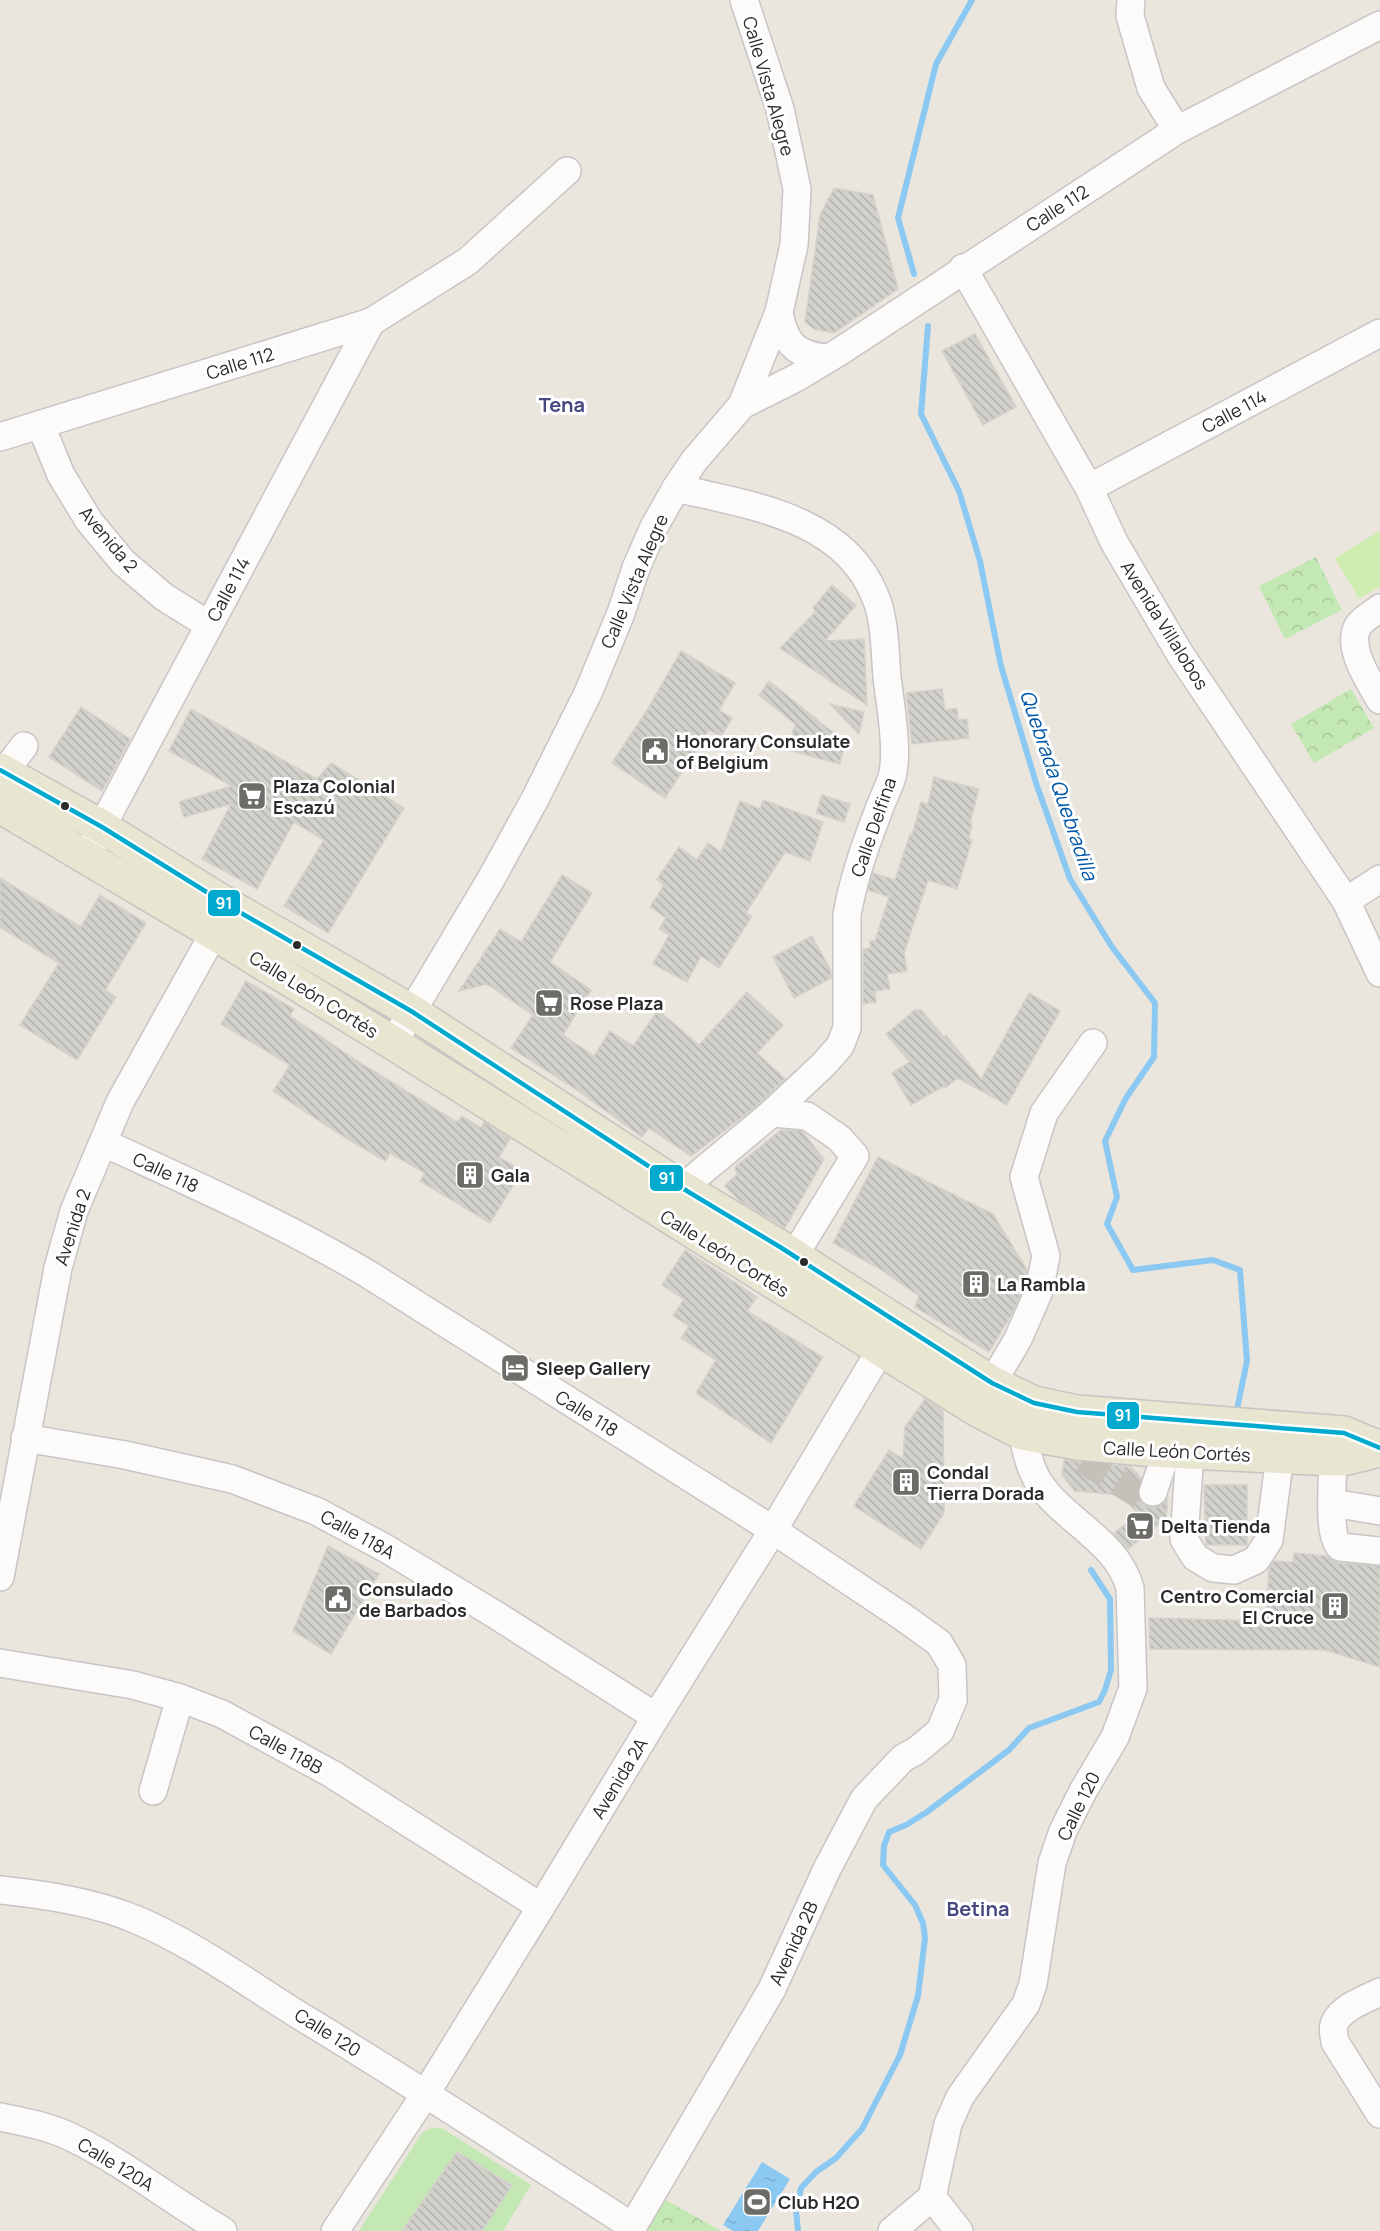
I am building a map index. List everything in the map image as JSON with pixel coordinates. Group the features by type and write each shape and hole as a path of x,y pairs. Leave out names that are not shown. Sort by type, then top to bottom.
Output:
{"main road":[{"name":"Calle León Cortés","path":"8,766 102,827 221,919 393,1043 880,1350 976,1409 1022,1433 1093,1453 1178,1451 1338,1459 1380,1449"},
{"name":"Calle León Cortés","path":"0,806 86,856 411,1011 682,1188 794,1256 992,1383 1034,1403 1077,1412 1344,1433 1380,1449"},
{"path":"1338,1459 1380,1470"}],"street":[{"name":"Calle Vista Alegre","path":"393,1043 491,879 535,799 588,693 621,613 636,568 676,488 694,461 742,405 779,312 794,245 797,189 780,109 744,0"},
{"path":"1131,0 1130,16 1151,88 1177,130"},
{"name":"Calle 112","path":"742,405 796,378 828,358 1177,130 1380,25"},
{"name":"Calle 112","path":"0,437 371,322 468,261 567,171"},
{"name":"Avenida Villalobos","path":"963,268 1089,488 1114,542 1180,654 1346,901 1380,973"},
{"path":"779,312 782,327 793,346 813,357 828,358"},
{"name":"Calle 114","path":"86,856 371,322"},
{"name":"Calle 114","path":"1089,488 1380,333"},
{"name":"Avenida 2","path":"41,426 61,475 89,521 123,562 164,597 209,625"},
{"name":"Calle Delfina","path":"676,488 774,512 808,526 836,544 856,563 876,597 884,638 894,755 892,776 854,876 848,907 847,1028 840,1046 824,1065 772,1113 682,1188"},
{"path":"1380,608 1358,625 1354,643 1364,672 1380,700"},
{"path":"1346,901 1380,879"},
{"name":"Avenida 2","path":"0,1577 58,1268 74,1211 120,1102 221,919"},
{"path":"992,1383 1018,1339 1039,1291 1046,1256 1024,1177 1044,1113 1093,1043"},
{"path":"772,1113 807,1116 839,1138 855,1156 794,1256"},
{"name":"Calle 118","path":"104,1143 340,1258 773,1530 939,1643 952,1665"},
{"name":"Avenida 2A","path":"335,2231 426,2093 541,1907 773,1530 897,1322"},
{"name":"Calle 120","path":"932,2197 948,2124 960,2097 1026,2004 1033,1984 1052,1863 1063,1831 1083,1791 1115,1737 1133,1688 1130,1588 1126,1572 1084,1526 1052,1499 1037,1480 1022,1433"},
{"name":"Calle 118A","path":"25,1438 125,1455 232,1479 316,1511 385,1548 486,1609 656,1717"},
{"path":"1178,1451 1184,1539 1195,1557 1213,1568 1234,1570 1256,1560 1269,1540 1280,1456"},
{"path":"1153,1492 1178,1451"},
{"path":"1338,1459 1333,1503 1336,1544 1340,1547 1380,1551"},
{"path":"1333,1503 1380,1511"},
{"name":"Calle 118B","path":"0,1663 133,1685 180,1698 222,1714 332,1774 541,1907"},
{"name":"Avenida 2B","path":"632,2229 772,1989 827,1869 864,1799 903,1758 916,1751 940,1731 954,1700 952,1665"},
{"path":"153,1791 180,1698"},
{"name":"Calle 120","path":"0,1890 33,1893 99,1907 137,1920 181,1942 426,2093 632,2229"},
{"path":"1380,1992 1345,2011 1336,2021 1334,2029 1335,2042 1380,2114"},
{"name":"Calle 120A","path":"0,2117 73,2138 117,2162 223,2231"},
{"path":"892,2231 932,2197 959,2231"}],"green space":[{"path":"1380,531 1380,586 1359,599 1335,558"},
{"path":"1316,557 1342,610 1285,639 1259,586"},
{"path":"1351,689 1374,728 1314,763 1291,724"},
{"path":"431,2128 442,2128 531,2185 503,2231 482,2231 512,2185 457,2152 402,2231 359,2231 422,2133"},
{"path":"664,2199 721,2231 645,2231"}],"water":[{"name":"Club H2O","path":"762,2162 790,2179 758,2231 733,2231 723,2225"}],"building":[{"path":"834,188 873,195 898,289 834,333 814,329 805,322 820,215"},
{"path":"975,334 1016,407 983,425 942,351"},
{"path":"832,585 856,605 825,641 864,639 867,705 780,648 816,611 813,608"},
{"path":"681,651 735,683 719,710 732,718 721,737 709,730 665,798 612,763 647,710"},
{"path":"769,681 845,742 840,764 788,750 795,724 759,695"},
{"path":"942,689 945,710 957,708 958,720 967,719 969,738 912,744 906,693"},
{"path":"830,704 864,712 859,734"},
{"path":"81,707 130,739 102,791 49,757"},
{"path":"191,709 317,779 331,763 404,808 328,933 284,906 324,840 294,822 257,889 202,859 231,804 184,817 179,802 232,786 169,751"},
{"path":"934,777 979,789 970,823 972,824 969,838 972,840 963,870 957,889 928,880 904,953 907,971 887,974 890,989 875,991 876,1002 863,1004 863,949 871,948 870,941 875,941 889,897 868,890 873,873 895,880 910,834 912,835 921,802 928,804"},
{"path":"822,795 850,804 844,822 816,813"},
{"path":"763,800 823,822 810,861 785,852 746,913 752,916 719,968 701,956 687,982 653,964 669,935 659,929 666,918 650,907 664,885 657,879 679,847 697,860 708,843 721,852 740,801 760,809"},
{"path":"562,875 592,893 550,962 591,990 563,1035 594,1056 610,1031 633,1046 658,1010 699,1045 747,992 783,1025 757,1053 785,1079 754,1108 691,1156 649,1128 642,1137 574,1088 511,1048 533,1015 487,984 459,991 500,929 521,942"},
{"path":"0,878 81,927 100,895 146,923 105,990 116,997 77,1060 20,1025 59,963 0,927"},
{"path":"812,936 831,971 831,978 794,998 773,957"},
{"path":"246,981 294,1009 290,1016 362,1064 457,1122 462,1116 481,1128 484,1122 510,1139 499,1157 522,1171 490,1223 420,1181 425,1173 390,1153 385,1161 273,1091 290,1065 221,1024"},
{"path":"1029,993 1060,1011 1007,1105 958,1078 945,1088 944,1086 911,1105 892,1073 910,1062 886,1034 915,1010 921,1010 944,1037 946,1035 981,1079"},
{"path":"781,1130 802,1131 824,1159 785,1228 740,1201 725,1186 737,1174 735,1167"},
{"path":"878,1157 993,1214 1027,1270 1024,1286 1012,1314 989,1352 915,1307 919,1296 880,1269 833,1243"},
{"path":"685,1250 757,1297 747,1311 823,1357 771,1443 696,1393 716,1360 681,1338 689,1326 673,1316 684,1299 662,1285"},
{"name":"Condal Tierra Dorada","path":"925,1399 943,1411 944,1513 921,1549 854,1506 889,1450 903,1459 905,1427"},
{"path":"1064,1460 1131,1467 1141,1478 1138,1494 1142,1503 1148,1507 1157,1507 1168,1497 1166,1518 1128,1549 1114,1533 1138,1514 1121,1495 1075,1491 1062,1475"},
{"path":"1204,1485 1247,1485 1247,1545 1206,1545"},
{"path":"328,1546 379,1574 331,1654 293,1631"},
{"name":"Centro Comercial El Cruce","path":"1294,1553 1327,1556 1338,1563 1380,1566 1380,1667 1325,1650 1150,1649 1149,1618 1266,1621 1269,1569 1274,1561 1293,1562"},
{"path":"457,2152 512,2185 482,2231 402,2231"}],"waterway":[{"name":"Quebrada Quebradilla","path":"914,274 898,218 936,64 972,0"},
{"name":"Quebrada Quebradilla","path":"928,326 921,414 959,491 980,561 1001,666 1036,783 1070,879 1112,947 1155,1003 1154,1057 1126,1098 1105,1141 1117,1197 1107,1224 1133,1270 1213,1260 1240,1270 1247,1361 1236,1414"},
{"name":"Quebrada Quebradilla","path":"798,2231 796,2210 801,2188 816,2172 836,2158 862,2129 900,2055 918,1996 925,1938 923,1923 915,1905 883,1865 884,1846 889,1832 927,1812 1009,1750 1029,1728 1099,1702 1111,1670 1110,1599 1091,1570"}],"tunnel":[{"path":"1083,1460 1144,1498 1153,1492"}],"transit line":[{"name":"91","path":"0,770 102,827 229,906 411,1011 682,1188 780,1247 992,1383 1034,1403 1077,1412 1344,1433 1380,1448"}],"place":[{"name":"Honorary Consulate of Belgium","path":"655,751"},
{"name":"Plaza Colonial Escazú","path":"252,796"},
{"name":"Rose Plaza","path":"549,1003"},
{"name":"Gala","path":"470,1175"},
{"name":"La Rambla","path":"976,1284"},
{"name":"Sleep Gallery","path":"515,1368"},
{"name":"Condal Tierra Dorada","path":"906,1482"},
{"name":"Delta Tienda","path":"1140,1526"},
{"name":"Consulado de Barbados","path":"338,1599"},
{"name":"Centro Comercial El Cruce","path":"1335,1606"},
{"name":"Club H2O","path":"757,2202"}],"district":[{"name":"Tena","path":"562,404"},
{"name":"Betina","path":"978,1908"}]}
